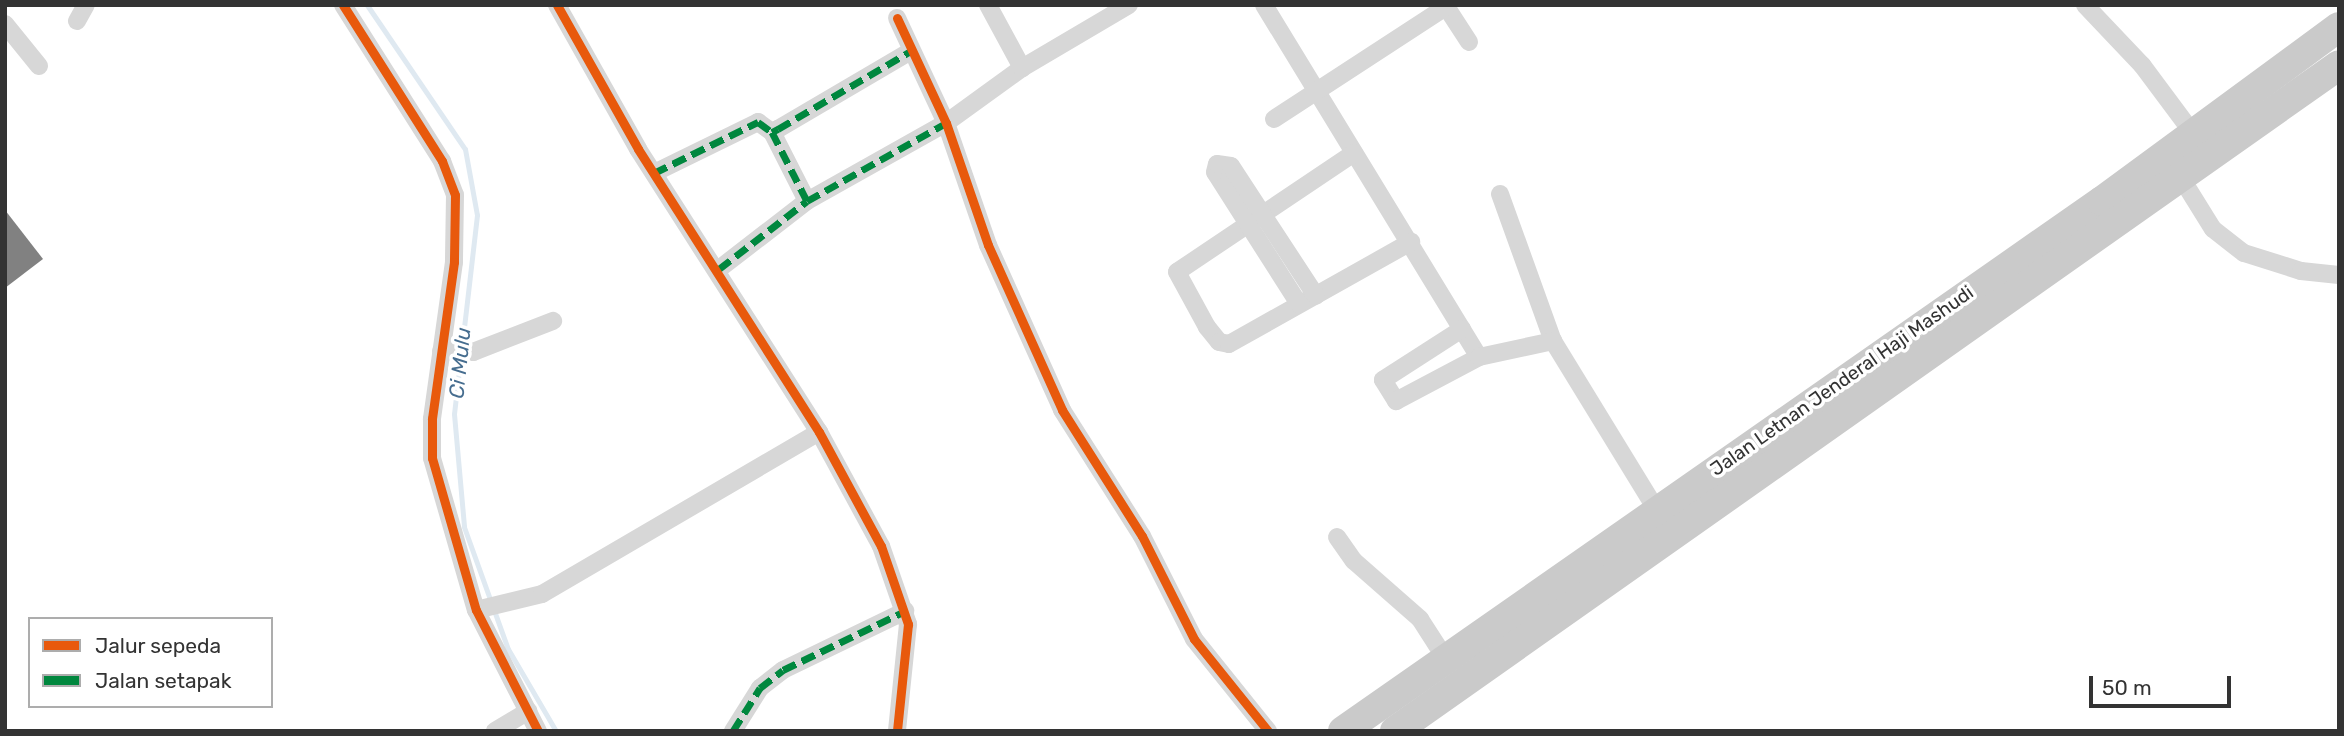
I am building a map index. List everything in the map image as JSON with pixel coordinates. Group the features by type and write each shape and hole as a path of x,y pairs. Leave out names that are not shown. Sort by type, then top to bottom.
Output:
{"main road":[{"name":"Jalan Letnan Jenderal Haji Mashudi","path":"1343,731 1656,509 2102,201 2192,132 2339,27"},
{"path":"2307,50 2332,70"},
{"name":"Jalan Letnan Jenderal Haji Mashudi","path":"1395,731 2332,70"}],"street":[{"path":"343,5 451,180 457,209 454,262 457,352 432,458 482,609 516,695 538,731"},
{"path":"557,5 654,173 719,269 818,432 881,546 905,611 897,731"},
{"path":"988,5 1022,68"},
{"path":"719,269 807,201 946,122 1022,68 1129,5"},
{"path":"1264,5 1479,357"},
{"path":"2085,5 2141,65 2192,132"},
{"path":"1274,119 1445,6 1469,42"},
{"path":"897,18 946,122 988,245 1062,410 1142,536 1194,639 1268,731"},
{"path":"5,24 38,66"},
{"path":"772,132 911,51"},
{"path":"654,173 758,122 772,132 807,201"},
{"path":"1354,153 1183,266 1178,280 1223,345 1411,242"},
{"path":"1299,304 1250,222 1215,172 1217,164 1231,166 1266,212 1316,296"},
{"path":"2180,176 2213,229 2244,253 2301,271 2339,275"},
{"path":"1500,194 1553,341 1656,509"},
{"path":"457,352 553,321"},
{"path":"1462,329 1383,380 1385,389 1396,401 1479,357 1553,341"},
{"path":"482,609 519,602 561,584 818,432"},
{"path":"1337,537 1354,561 1420,620 1445,658"},
{"path":"733,731 760,688 783,670 905,611"},
{"path":"497,729 516,695"},
{"path":"497,729 528,711"}],"building":[{"path":"5,210 43,259 5,288"}],"waterway":[{"name":"Ci Mulu","path":"367,5 465,149 477,215 454,414 464,527 508,649 556,731"}],"marked path":[{"path":"654,173 758,122 772,132 911,51"},
{"path":"719,269 807,201 946,123"},
{"path":"772,132 807,201"},
{"path":"733,731 760,688 783,670 905,611"}],"cycle path":[{"path":"343,5 442,161 455,195 454,262 432,419 432,458 476,610 538,731"},
{"path":"557,5 638,149 819,432 881,546 908,624 897,731"},
{"path":"897,18 946,123 988,245 1062,410 1142,536 1194,639 1268,731"}]}
